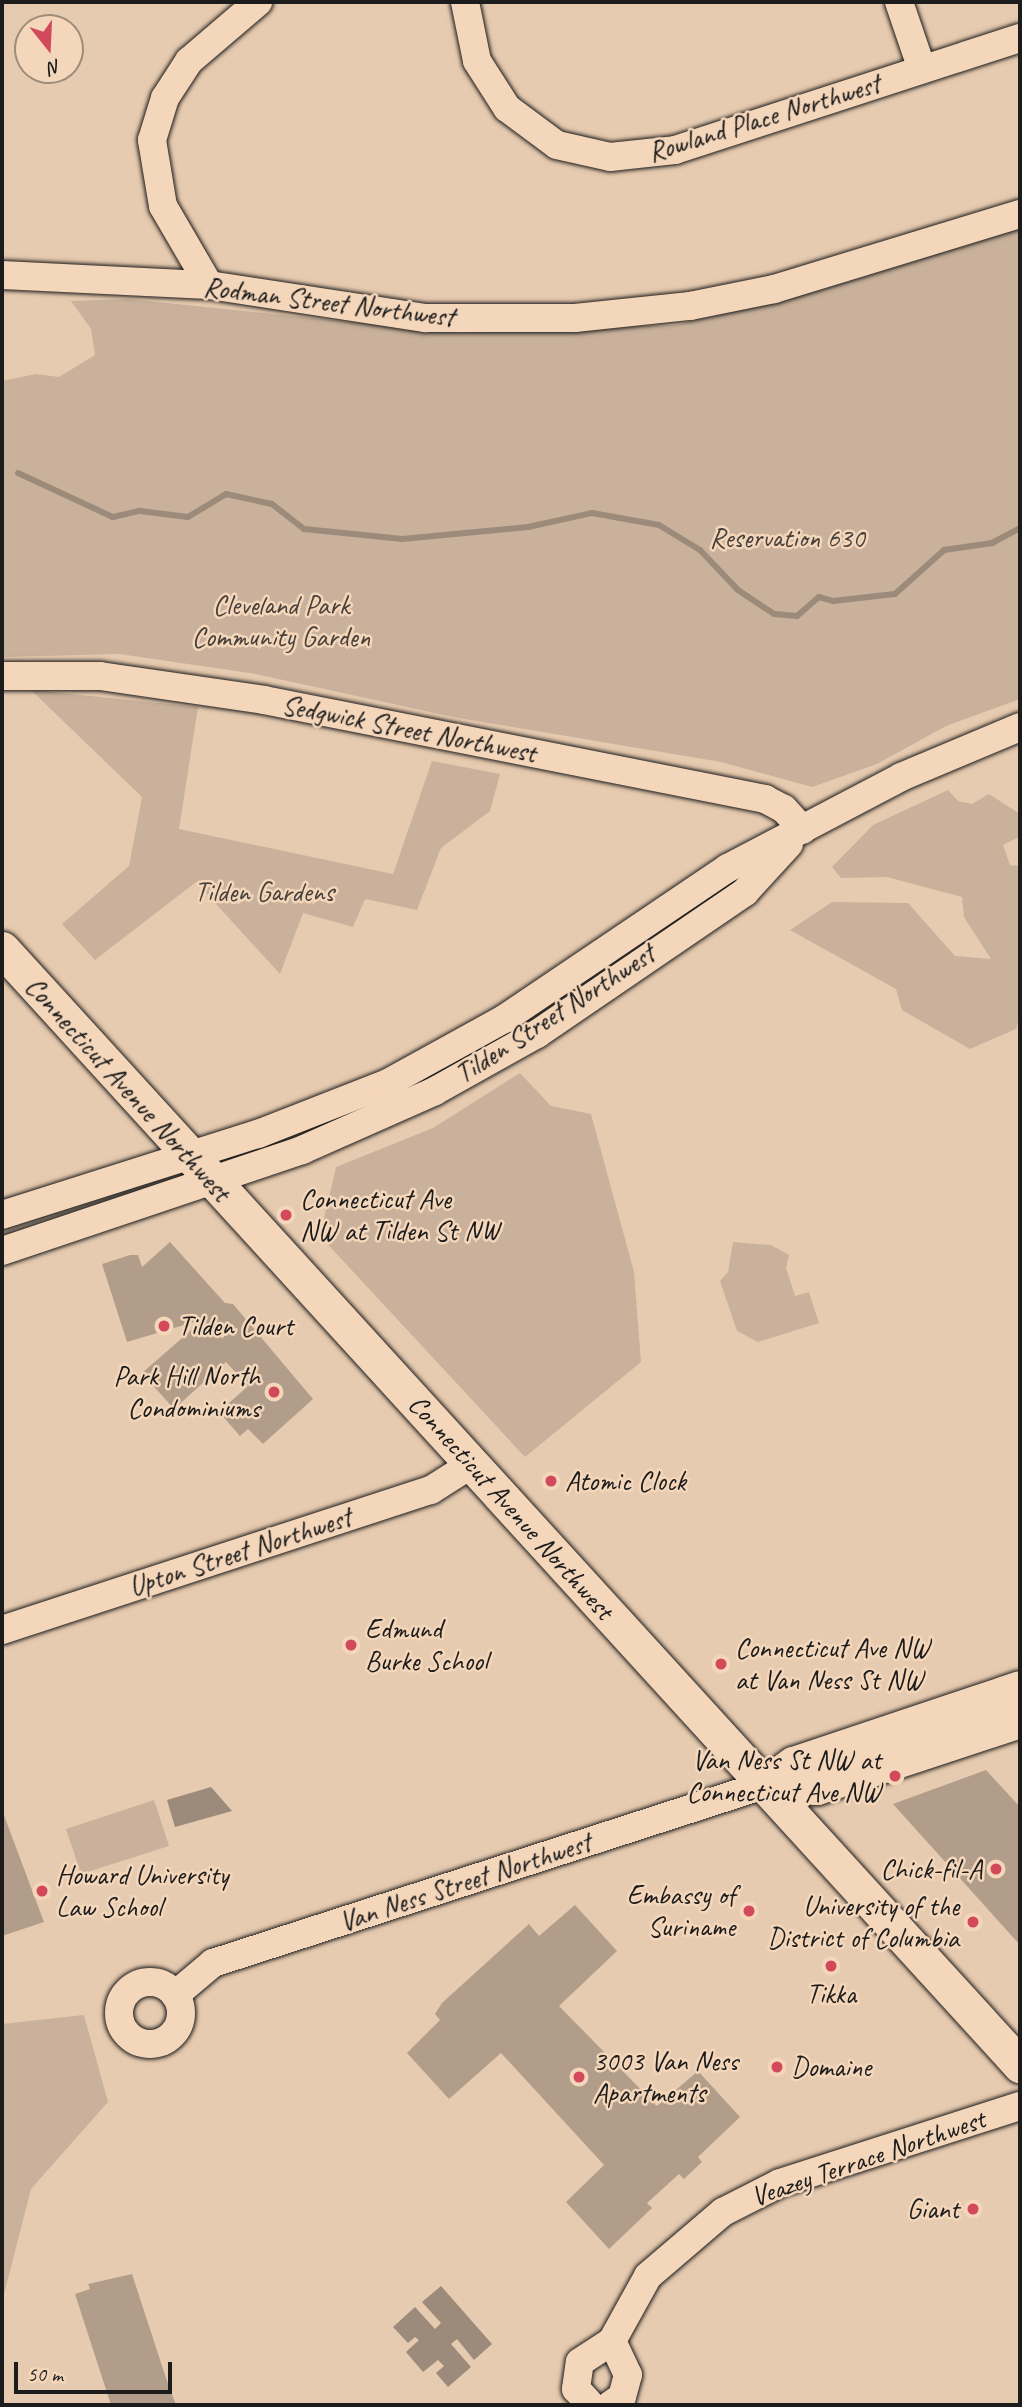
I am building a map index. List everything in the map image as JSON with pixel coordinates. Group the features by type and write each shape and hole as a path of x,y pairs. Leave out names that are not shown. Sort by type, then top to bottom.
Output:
{"main road":[{"name":"Connecticut Avenue Northwest","path":"2,949 1020,2065"},
{"name":"Van Ness Street Northwest","path":"764,1785 793,1765 1020,1688"},
{"name":"Van Ness Street Northwest","path":"764,1785 817,1787 1020,1720"}],"street":[{"path":"209,285 163,206 152,140 166,98 188,61 258,2"},
{"name":"Rowland Place Northwest","path":"465,2 477,61 501,102 541,136 594,155 665,152 1020,38"},
{"path":"900,2 922,69"},
{"name":"Rodman Street Northwest","path":"2,275 209,285 425,318 624,314 775,289 1020,214"},
{"name":"Sedgwick Street Northwest","path":"2,676 100,676 264,700 765,799 784,809 803,830"},
{"name":"Tilden Street Northwest","path":"2,1215 340,1104 482,1032 686,894 901,777 1020,727"},
{"name":"Tilden Street Northwest","path":"2,1251 212,1182 356,1129 498,1057 745,891 803,830"},
{"path":"482,1032 498,1057"},
{"name":"Upton Street Northwest","path":"2,1630 431,1490 472,1464"},
{"name":"Van Ness Street Northwest","path":"175,1995 213,1963 764,1785"},
{"name":"Veazey Terrace Northwest","path":"591,2405 576,2389 575,2370 588,2354 612,2342 648,2276 723,2212 780,2183 1020,2106"},
{"path":"610,2405 622,2397 628,2375 612,2342"}],"green space":[{"name":"Reservation 630","path":"1020,228 1020,699 946,726 877,764 812,787 721,762 453,717 250,673 119,654 2,657 2,381 36,374 59,377 95,355 91,329 71,301 128,299 457,333 676,325 863,277"},
{"name":"Tilden Gardens","path":"31,690 198,707 179,829 393,874 432,761 500,774 490,811 441,848 417,910 365,899 353,927 303,913 280,974 196,882 95,960 62,924 129,866 142,797"},
{"path":"948,790 958,801 972,804 989,794 1020,814 1019,837 1003,845 1010,865 1020,866 1020,1014 1016,1029 970,1049 902,1010 896,989 790,930 832,902 908,903 955,956 991,959 964,917 962,897 887,877 841,878 832,867 873,825"},
{"path":"520,1073 551,1106 591,1114 634,1272 641,1362 525,1457 320,1236 336,1167 433,1128"},
{"path":"146,1174 150,1191 2,1241 2,1216"},
{"path":"733,1242 771,1245 789,1255 786,1268 795,1296 809,1292 819,1323 758,1342 737,1331 720,1281 728,1272"},
{"path":"154,1800 169,1846 81,1874 66,1829"},
{"path":"84,2015 108,2102 31,2189 2,2302 2,2024"}],"shaded area":[{"path":"211,1787 232,1811 175,1827 167,1800"},
{"path":"441,2286 492,2344 474,2360 457,2339 451,2344 471,2367 448,2387 436,2373 444,2366 438,2360 423,2372 406,2352 419,2340 415,2337 408,2343 393,2327 415,2307 435,2329 441,2323 422,2302"}],"building":[{"name":"Tilden Court","path":"170,1242 225,1303 233,1304 313,1399 263,1444 248,1429 240,1436 219,1412 248,1386 226,1362 174,1409 142,1373 204,1319 127,1342 102,1264 138,1255 142,1267"},
{"path":"986,1770 1020,1807 1020,1945 893,1804"},
{"path":"2,1810 44,1922 2,1936"},
{"name":"3003 Van Ness Apartments","path":"575,1905 617,1951 559,2006 657,2106 698,2071 740,2117 698,2157 702,2162 684,2179 679,2174 647,2203 652,2208 609,2249 566,2202 604,2165 501,2053 449,2099 407,2053 440,2020 435,2014 442,2003 529,1924 539,1936"},
{"path":"132,2274 176,2405 111,2405 75,2294 90,2289 88,2284"}],"waterway":[{"path":"18,473 113,517 140,511 188,517 226,494 272,504 304,529 402,539 528,527 592,513 659,525 700,550 738,590 774,614 797,616 819,597 833,601 895,594 944,550 992,543 1020,528"}],"place":[{"name":"Connecticut Ave NW at Tilden St NW","path":"286,1215"},
{"name":"Tilden Court","path":"164,1326"},
{"name":"Park Hill North Condominiums","path":"274,1392"},
{"name":"Atomic Clock","path":"551,1481"},
{"name":"Edmund Burke School","path":"351,1645"},
{"name":"Connecticut Ave NW at Van Ness St NW","path":"721,1664"},
{"name":"Van Ness St NW at Connecticut Ave NW","path":"895,1776"},
{"name":"Chick-fil-A","path":"996,1869"},
{"name":"Howard University Law School","path":"42,1891"},
{"name":"Embassy of Suriname","path":"749,1911"},
{"name":"University of the District of Columbia","path":"973,1922"},
{"name":"Tikka","path":"831,1966"},
{"name":"Domaine","path":"777,2067"},
{"name":"3003 Van Ness Apartments","path":"579,2077"},
{"name":"Giant","path":"973,2209"}],"park label":[{"name":"Cleveland Park Community Garden","path":"281,621"}]}
